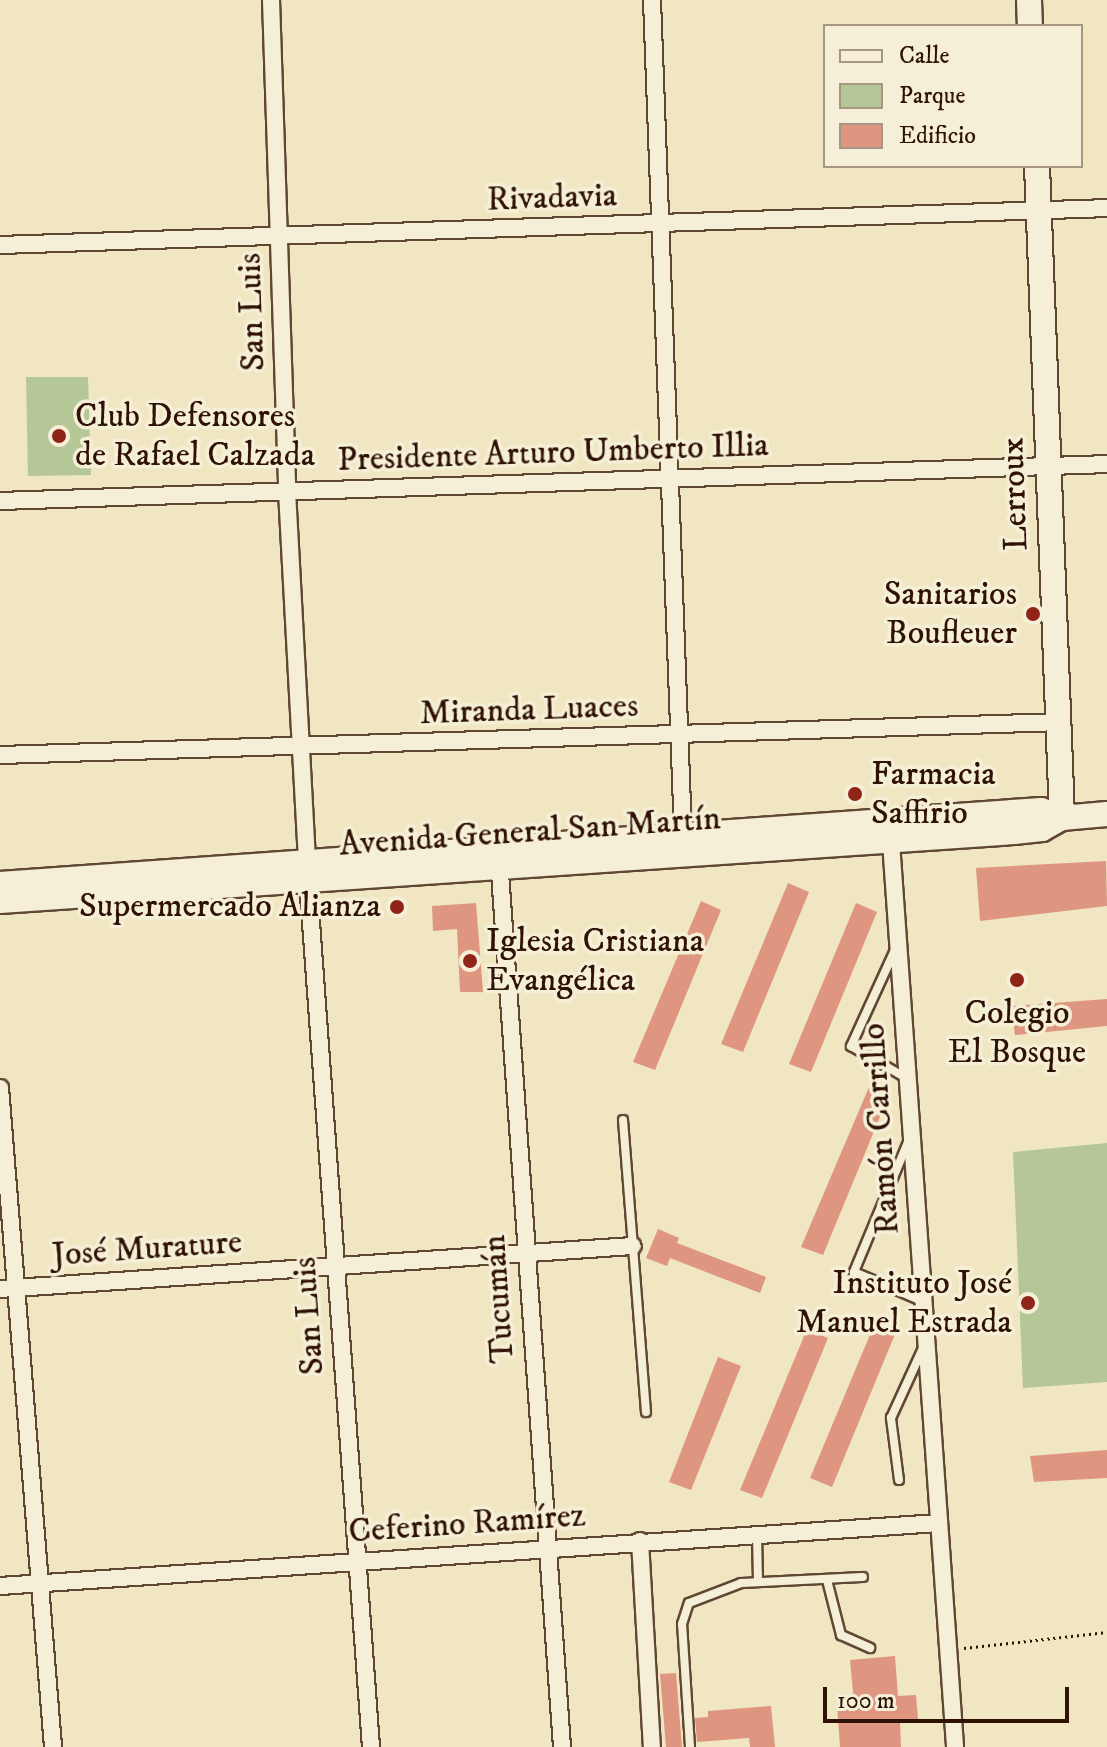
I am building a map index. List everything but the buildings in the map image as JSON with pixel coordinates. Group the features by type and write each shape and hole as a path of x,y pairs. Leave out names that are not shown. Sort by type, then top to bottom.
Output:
{"main road":[{"path":"1029,0 1030,24"},
{"name":"Lerroux","path":"1037,168 1062,818"},
{"name":"Avenida General San Martín","path":"0,901 498,857 683,835 1041,810 1062,818"},
{"name":"Avenida General San Martín","path":"498,857 891,842 1042,829 1062,818 1107,814"},
{"name":"Avenida General San Martín","path":"0,884 308,872"}],"street":[{"name":"San Luis","path":"271,0 287,491 308,872 371,1747"},
{"path":"652,0 683,835"},
{"name":"Rivadavia","path":"0,245 280,239 1107,208"},
{"name":"Presidente Arturo Umberto Illia","path":"0,501 1107,464"},
{"name":"Miranda Luaces","path":"0,755 1059,722"},
{"name":"Ramón Carrillo","path":"891,842 955,1747"},
{"name":"Tucumán","path":"498,857 562,1747"},
{"path":"0,1088 6,1288 53,1747"},
{"name":"José Murature","path":"6,1288 633,1246"},
{"name":"Ceferino Ramírez","path":"0,1586 939,1523"},
{"path":"640,1541 652,1747"}],"lane":[{"path":"898,942 851,1046 908,1079"},
{"path":"623,1120 646,1412"},
{"path":"912,1132 854,1272 923,1301"},
{"path":"899,1480 891,1418 927,1340"},
{"path":"757,1534 758,1581"},
{"path":"690,1747 684,1610 708,1591 758,1581 863,1577"},
{"path":"827,1580 841,1635 870,1648"}],"path":[{"path":"948,1650 1107,1632"}],"green space":[{"name":"Club Defensores de Rafael Calzada","path":"26,377 88,377 91,475 28,476"},
{"path":"1107,1143 1107,1382 1023,1388 1013,1152"}],"place":[{"name":"Club Defensores de Rafael Calzada","path":"59,436"},
{"name":"Sanitarios Boufleuer","path":"1033,614"},
{"name":"Farmacia Saffirio","path":"855,794"},
{"name":"Supermercado Alianza","path":"397,907"},
{"name":"Iglesia Cristiana Evangélica","path":"470,961"},
{"name":"Colegio El Bosque","path":"1017,980"},
{"name":"Instituto José Manuel Estrada","path":"1028,1303"}]}
